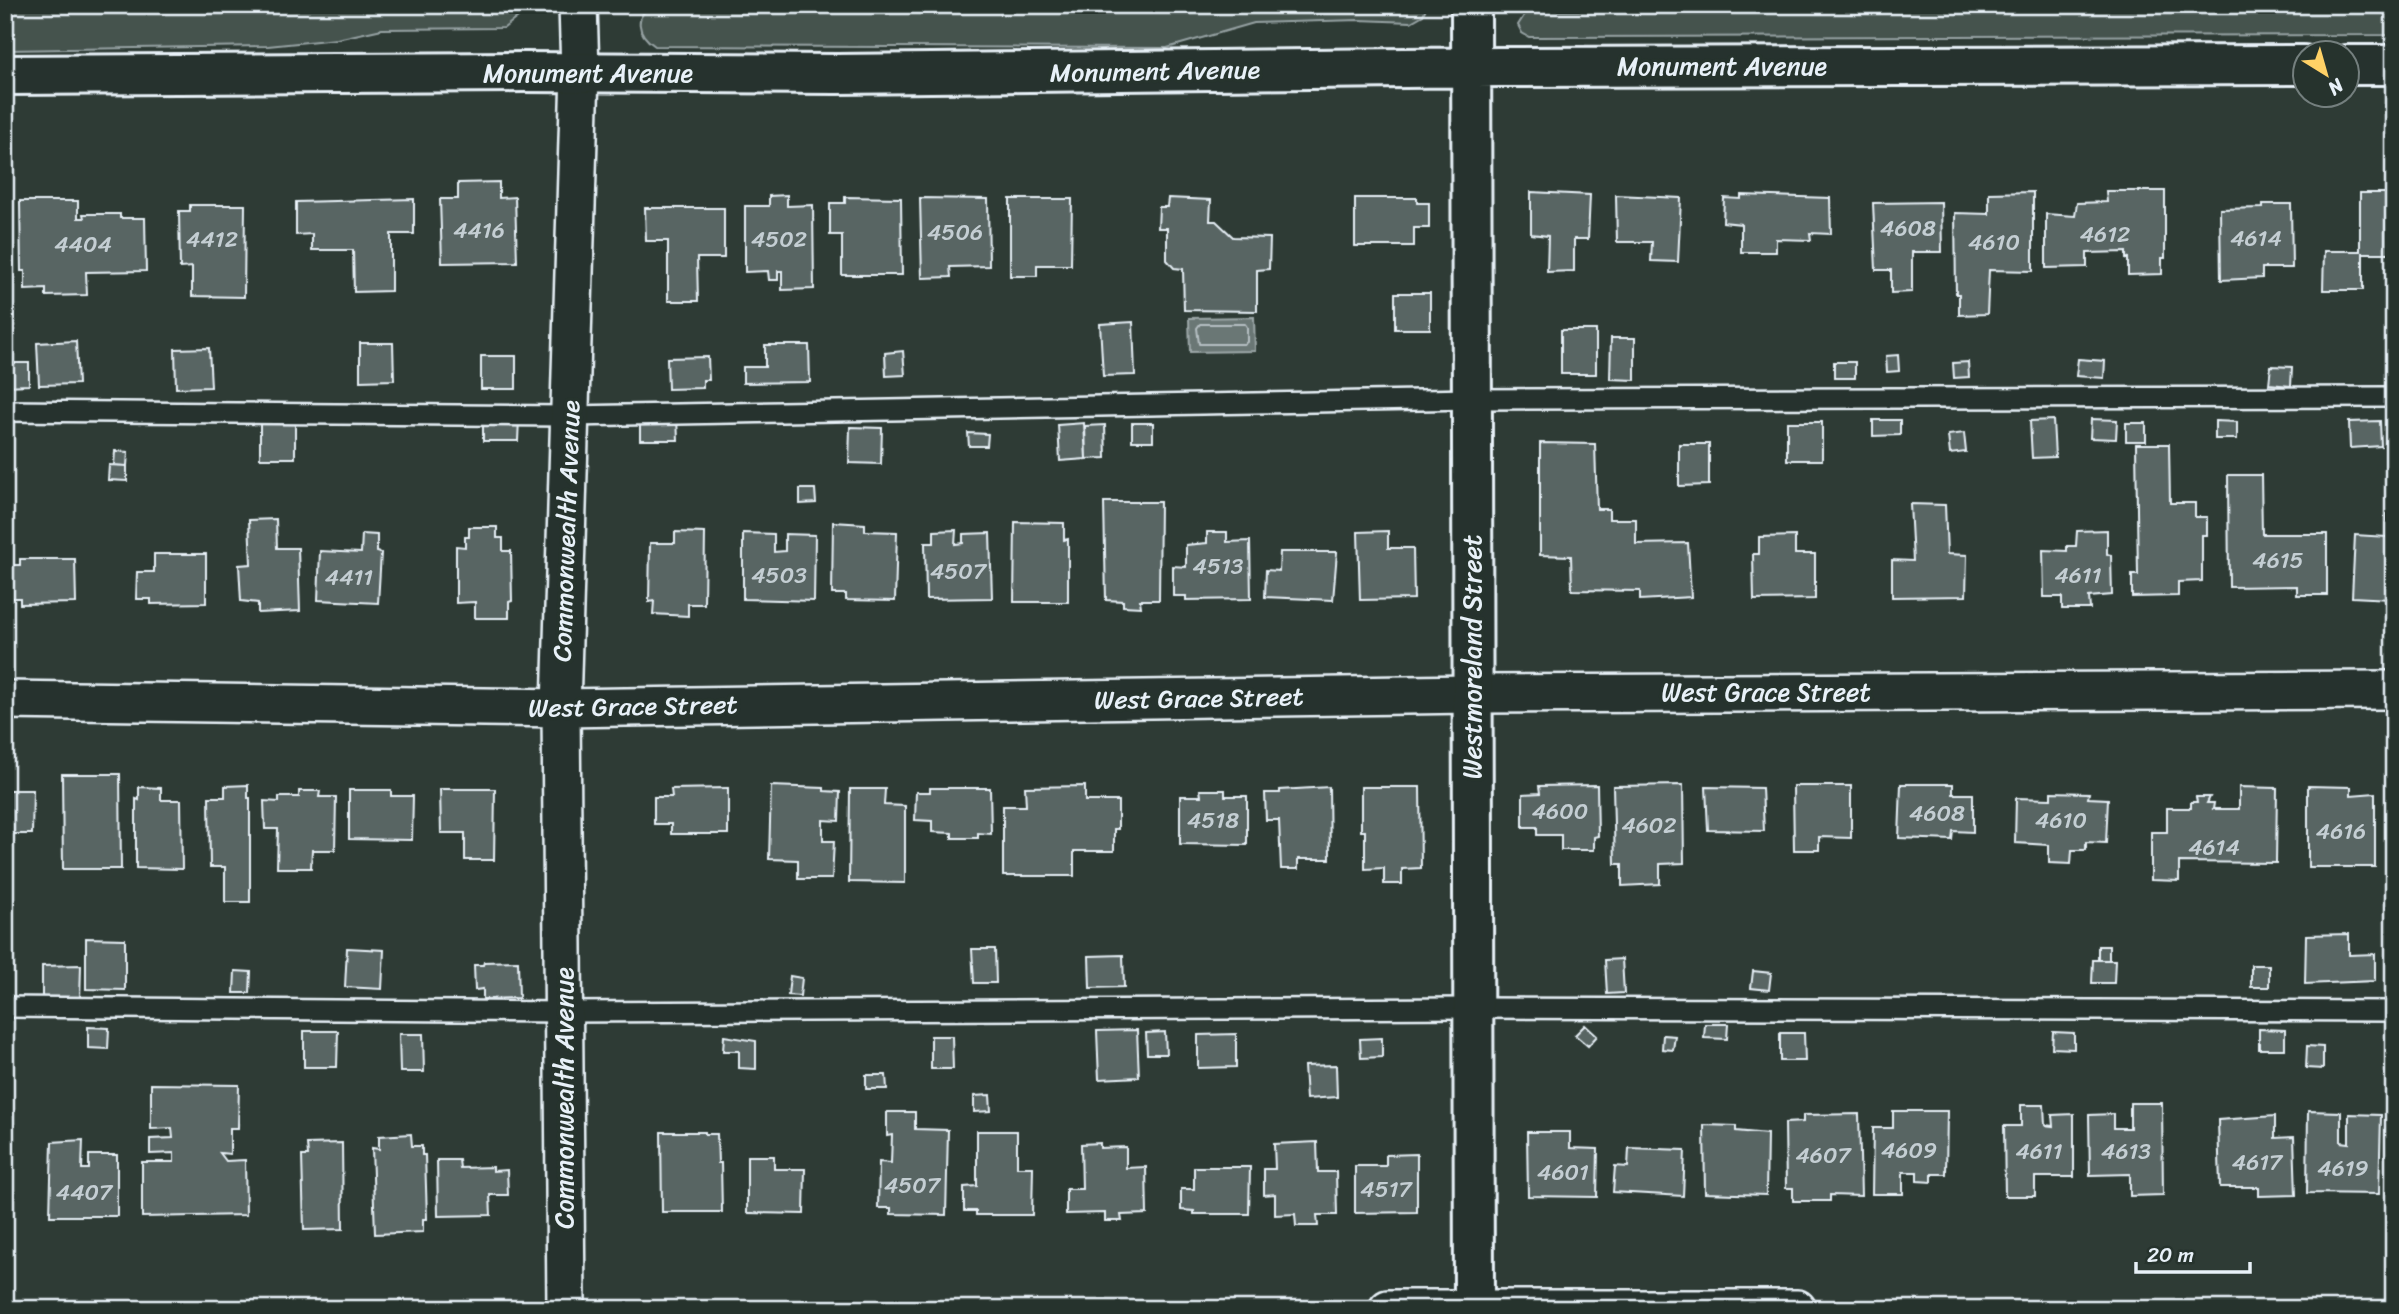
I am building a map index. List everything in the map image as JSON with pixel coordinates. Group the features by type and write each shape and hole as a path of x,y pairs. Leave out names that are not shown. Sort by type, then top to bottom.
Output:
{"street":[{"name":"Commonwealth Avenue","path":"566,1309 561,708 580,72 578,5"},
{"name":"Westmoreland Street","path":"1471,5 1471,694 1475,1308"},
{"name":"Monument Avenue","path":"5,75 580,72 837,75 1472,67 2290,65"},
{"path":"2360,65 2394,65"},
{"name":"West Grace Street","path":"5,700 561,708 1471,694 2394,690"},
{"path":"1388,1309 1797,1309"}],"lane":[{"path":"5,411 570,416 1472,399 2394,397"},
{"path":"5,1007 564,1012 1474,1008 2394,1011"}],"shaded area":[{"path":"5,5 520,5 518,17 504,28 382,29 337,39 268,46 5,50"},
{"path":"656,5 1427,5 1423,15 1411,22 1359,20 1254,23 1167,48 655,46 644,36 640,19 648,9"},
{"path":"1702,5 2394,5 2394,35 1529,37 1522,33 1518,25 1527,11 1682,10"}],"water":[{"path":"1254,317 1255,351 1190,352 1189,318"}],"building":[{"path":"499,182 499,198 515,197 517,262 442,263 440,199 458,199 458,183"},
{"path":"2106,191 2165,191 2165,258 2162,258 2162,274 2128,275 2126,252 2087,253 2087,267 2046,268 2046,214 2075,216 2077,203 2107,202"},
{"path":"1531,192 1590,195 1588,239 1574,239 1574,271 1547,272 1548,236 1531,234"},
{"path":"2033,192 2033,271 1989,270 1987,314 1959,315 1959,294 1956,294 1955,213 1989,214 1989,193"},
{"path":"2360,193 2394,193 2394,253 2363,253 2363,290 2323,290 2324,251 2360,251"},
{"path":"787,195 787,206 813,205 814,289 782,290 782,271 778,271 778,280 769,280 768,271 745,272 745,206 769,206 769,196"},
{"path":"1616,195 1681,198 1678,262 1651,261 1652,242 1617,242"},
{"path":"1741,195 1830,198 1831,234 1810,233 1811,240 1776,239 1776,252 1741,252 1741,224 1723,222 1724,198 1741,199"},
{"path":"845,197 901,198 902,275 842,275 842,235 830,235 830,203 845,203"},
{"path":"920,198 988,199 989,266 950,267 951,277 922,278"},
{"path":"1168,198 1211,200 1210,221 1216,221 1233,237 1270,238 1269,269 1257,270 1257,311 1184,310 1183,269 1174,268 1167,260 1167,228 1158,228 1159,207 1167,207"},
{"path":"1355,198 1417,198 1417,203 1429,203 1429,228 1414,228 1414,246 1355,246"},
{"path":"414,199 414,234 391,234 391,291 354,292 353,250 312,250 312,234 296,235 296,202"},
{"path":"1010,199 1072,199 1071,265 1037,265 1037,276 1010,276"},
{"path":"20,201 78,201 78,218 84,218 83,214 120,214 120,218 145,218 146,271 86,272 87,295 46,296 46,289 25,290 25,271 21,271"},
{"path":"1941,202 1942,252 1912,252 1912,292 1891,293 1891,270 1876,270 1873,203"},
{"path":"2263,204 2291,204 2292,268 2262,268 2262,278 2221,280 2220,209 2263,208"},
{"path":"190,205 245,205 244,297 192,296 192,267 180,268 179,211 190,211"},
{"path":"645,208 724,208 724,258 697,258 698,301 668,301 668,241 646,241"},
{"path":"1395,293 1430,293 1430,329 1395,329"},
{"path":"1133,322 1135,375 1103,376 1100,324"},
{"path":"1561,330 1596,330 1596,374 1561,374"},
{"path":"1611,338 1635,338 1635,380 1610,379"},
{"path":"76,341 78,384 39,385 37,343"},
{"path":"360,343 393,343 394,380 360,381"},
{"path":"765,345 809,345 810,382 743,383 743,367 765,367"},
{"path":"209,348 211,387 176,388 175,349"},
{"path":"903,351 905,375 886,376 885,353"},
{"path":"1898,355 1899,371 1887,372 1886,356"},
{"path":"481,356 516,356 516,389 481,389"},
{"path":"708,357 709,380 703,380 703,388 668,389 667,358"},
{"path":"2078,359 2105,361 2104,378 2076,376"},
{"path":"1834,362 1855,362 1855,378 1834,378"},
{"path":"1968,362 1969,377 1954,378 1953,363"},
{"path":"5,363 29,363 29,385 5,386"},
{"path":"2271,366 2292,367 2291,386 2269,384"},
{"path":"483,418 519,419 518,441 483,441"},
{"path":"677,418 678,440 640,440 640,419"},
{"path":"2091,419 2117,420 2116,439 2090,438"},
{"path":"1873,420 1900,420 1900,435 1873,436"},
{"path":"2053,420 2055,457 2032,458 2030,421"},
{"path":"2215,421 2237,422 2237,439 2215,439"},
{"path":"2380,421 2381,446 2350,448 2349,422"},
{"path":"1787,422 1822,422 1822,460 1787,460"},
{"path":"1084,423 1086,459 1060,461 1058,425"},
{"path":"1132,423 1153,423 1153,441 1132,441"},
{"path":"2126,423 2146,423 2146,441 2126,441"},
{"path":"260,424 295,424 295,458 260,458"},
{"path":"1105,425 1106,458 1086,459 1085,426"},
{"path":"850,427 882,428 881,464 849,463"},
{"path":"968,433 988,434 987,446 969,446"},
{"path":"1964,433 1966,452 1950,454 1948,435"},
{"path":"1540,443 1595,444 1597,509 1609,509 1609,519 1636,519 1636,544 1688,543 1691,597 1640,600 1640,591 1572,590 1571,556 1540,555"},
{"path":"1679,444 1709,444 1709,485 1679,486"},
{"path":"2136,444 2169,444 2170,503 2195,503 2195,517 2207,517 2207,535 2202,535 2202,581 2178,582 2178,596 2132,597 2132,575 2138,575"},
{"path":"115,451 128,452 127,466 114,465"},
{"path":"109,465 127,466 127,481 108,480"},
{"path":"2228,475 2261,475 2262,534 2327,534 2327,595 2297,595 2297,586 2229,587"},
{"path":"800,489 815,489 816,503 800,504"},
{"path":"1104,502 1160,502 1159,600 1140,600 1141,607 1123,606 1123,601 1106,600"},
{"path":"1910,504 1945,505 1947,554 1967,555 1966,596 1892,597 1892,560 1913,561"},
{"path":"2387,514 2394,515 2394,593 2390,592 2390,599 2352,597 2355,535 2387,537"},
{"path":"276,519 277,548 298,548 300,611 258,613 258,603 241,601 239,565 251,564 249,520"},
{"path":"833,522 865,524 865,531 897,532 895,601 846,600 846,594 832,594"},
{"path":"1015,522 1064,523 1064,540 1068,539 1068,602 1014,602"},
{"path":"469,527 497,527 497,538 503,538 503,551 511,551 512,601 509,602 509,618 475,618 475,602 456,603 456,546 465,547"},
{"path":"956,530 955,544 963,543 963,534 990,533 992,598 926,599 925,543 934,543 934,531"},
{"path":"2107,530 2112,595 2089,597 2090,609 2062,609 2062,597 2044,597 2043,550 2067,551 2067,546 2076,546 2077,531"},
{"path":"1388,531 1388,548 1413,548 1414,599 1360,600 1358,532"},
{"path":"675,532 705,533 704,604 688,604 688,616 653,614 654,601 649,602 650,543 675,543"},
{"path":"1207,532 1227,532 1227,542 1250,541 1251,599 1186,600 1186,596 1173,596 1173,566 1186,567 1186,545 1207,543"},
{"path":"743,533 774,534 774,552 785,551 785,534 815,535 814,601 743,599"},
{"path":"362,534 377,535 377,552 381,553 378,603 318,600 320,551 361,553"},
{"path":"1795,536 1795,554 1815,554 1815,599 1754,600 1753,554 1759,554 1759,537"},
{"path":"1280,552 1337,552 1333,600 1265,597 1266,570 1279,571"},
{"path":"154,554 206,554 206,603 151,604 151,599 136,599 137,572 154,572"},
{"path":"20,559 75,559 76,603 20,604 20,598 7,598 7,565 20,565"},
{"path":"62,774 120,774 121,869 63,869"},
{"path":"1901,784 1953,784 1953,794 1973,794 1973,832 1953,831 1952,840 1899,838"},
{"path":"248,785 250,902 225,902 225,867 210,867 209,797 225,797 225,786"},
{"path":"1597,785 1598,836 1594,837 1594,850 1561,850 1561,835 1537,835 1537,827 1523,827 1523,794 1540,793 1539,786"},
{"path":"1683,785 1684,863 1660,864 1660,884 1622,886 1622,864 1615,864 1613,786"},
{"path":"771,786 824,788 824,791 840,792 839,821 823,820 823,841 834,841 832,879 798,879 798,860 769,859"},
{"path":"1085,786 1085,801 1118,801 1118,829 1114,829 1114,851 1074,851 1074,876 1003,876 1003,806 1026,806 1025,787"},
{"path":"1793,786 1851,786 1851,838 1819,837 1819,850 1794,850"},
{"path":"2308,786 2351,787 2351,795 2375,793 2375,867 2308,867"},
{"path":"139,787 161,788 161,800 181,800 182,869 136,868 136,799 139,800"},
{"path":"1329,787 1330,859 1298,859 1298,869 1281,869 1279,820 1266,820 1265,793"},
{"path":"1361,787 1420,787 1421,868 1402,869 1402,884 1384,884 1384,868 1365,869 1365,831 1361,831"},
{"path":"1706,787 1762,788 1764,831 1708,830"},
{"path":"2239,787 2277,788 2276,863 2179,862 2179,881 2151,880 2151,832 2167,832 2167,808 2191,808 2191,802 2197,802 2196,797 2210,797 2207,803 2214,803 2213,809 2239,809"},
{"path":"728,788 728,834 671,834 671,824 654,824 654,797 672,797 671,789"},
{"path":"930,788 990,788 991,834 978,833 978,838 952,838 952,833 932,832 932,821 915,820 916,792 930,792"},
{"path":"440,789 495,789 494,860 465,860 465,833 441,833"},
{"path":"850,789 885,789 884,805 905,806 905,883 849,882"},
{"path":"5,790 33,790 32,834 5,834"},
{"path":"349,790 391,790 391,796 413,796 412,840 349,839"},
{"path":"1200,790 1225,790 1225,796 1247,796 1247,845 1180,844 1180,796 1201,796"},
{"path":"299,791 320,791 319,797 336,797 335,850 312,850 311,868 277,868 278,829 265,829 264,801 279,802 279,797 299,797"},
{"path":"2051,792 2089,793 2088,798 2108,799 2106,843 2086,842 2086,850 2072,850 2071,864 2049,863 2049,845 2015,843 2016,798 2051,799"},
{"path":"2349,934 2349,955 2375,954 2375,981 2305,984 2306,935"},
{"path":"86,938 125,939 125,990 86,989"},
{"path":"2098,946 2109,946 2109,960 2098,960"},
{"path":"347,948 384,950 382,989 345,987"},
{"path":"972,949 995,949 996,983 974,983"},
{"path":"1123,955 1124,987 1090,988 1089,956"},
{"path":"1622,959 1624,993 1607,994 1605,960"},
{"path":"2093,960 2115,960 2114,983 2092,983"},
{"path":"518,961 519,998 483,999 483,989 475,990 474,965"},
{"path":"81,965 80,1001 42,1001 42,966"},
{"path":"2251,965 2269,965 2269,987 2251,987"},
{"path":"235,971 251,972 250,993 234,993"},
{"path":"1753,971 1771,973 1769,990 1751,988"},
{"path":"790,976 802,978 800,996 788,995"},
{"path":"1705,1024 1728,1024 1727,1039 1704,1038"},
{"path":"1585,1025 1597,1036 1588,1046 1575,1035"},
{"path":"88,1027 109,1028 108,1049 88,1048"},
{"path":"2259,1029 2285,1030 2285,1049 2259,1049"},
{"path":"1137,1030 1139,1077 1099,1079 1097,1031"},
{"path":"304,1031 338,1031 337,1067 304,1067"},
{"path":"1165,1032 1166,1054 1147,1054 1146,1033"},
{"path":"2053,1032 2074,1033 2074,1049 2052,1048"},
{"path":"1780,1033 1804,1033 1805,1061 1780,1061"},
{"path":"399,1034 423,1034 424,1072 400,1072"},
{"path":"1236,1034 1236,1067 1198,1068 1198,1035"},
{"path":"1663,1035 1675,1036 1673,1050 1662,1049"},
{"path":"724,1036 756,1041 756,1069 739,1068 739,1051 723,1051"},
{"path":"931,1036 952,1036 953,1069 931,1069"},
{"path":"1382,1038 1382,1057 1361,1058 1360,1039"},
{"path":"2307,1046 2323,1047 2323,1069 2306,1068"},
{"path":"1336,1065 1337,1097 1306,1099 1304,1066"},
{"path":"866,1075 886,1075 887,1089 866,1089"},
{"path":"151,1084 239,1085 238,1128 230,1128 230,1154 220,1153 226,1161 245,1160 246,1215 142,1217 142,1162 174,1162 174,1153 150,1154 150,1139 173,1138 172,1128 151,1129"},
{"path":"990,1095 991,1111 974,1112 974,1096"},
{"path":"2130,1103 2162,1103 2163,1195 2130,1196 2130,1174 2090,1175 2089,1115 2113,1114 2113,1128 2130,1128"},
{"path":"2021,1105 2044,1105 2045,1125 2053,1126 2052,1115 2074,1114 2074,1177 2035,1177 2035,1196 2005,1196 2004,1126 2021,1126"},
{"path":"1893,1111 1947,1111 1946,1174 1932,1174 1932,1182 1917,1181 1917,1172 1903,1172 1903,1194 1872,1194 1873,1128 1893,1128"},
{"path":"2308,1111 2341,1112 2341,1142 2349,1143 2349,1114 2381,1115 2379,1194 2307,1193"},
{"path":"887,1112 915,1112 915,1129 948,1130 946,1215 891,1214 891,1208 878,1208 879,1162 891,1163 892,1135 887,1136"},
{"path":"1859,1114 1861,1196 1830,1195 1830,1201 1793,1201 1793,1188 1786,1188 1785,1123 1803,1122 1803,1115"},
{"path":"2275,1116 2275,1138 2294,1137 2296,1195 2259,1196 2259,1187 2220,1187 2218,1120"},
{"path":"1704,1125 1736,1126 1736,1131 1767,1134 1766,1195 1705,1193"},
{"path":"977,1131 1017,1131 1017,1167 1033,1167 1032,1215 976,1215 976,1211 964,1211 964,1187 977,1186"},
{"path":"661,1132 717,1134 718,1163 721,1163 722,1212 662,1212"},
{"path":"1527,1132 1570,1132 1570,1148 1598,1149 1597,1197 1528,1196"},
{"path":"411,1134 412,1146 422,1146 422,1155 425,1155 427,1219 423,1219 423,1232 375,1234 372,1148 379,1149 379,1136"},
{"path":"83,1140 82,1169 89,1169 89,1155 117,1155 117,1216 50,1216 52,1142"},
{"path":"1317,1142 1318,1172 1336,1172 1337,1215 1317,1215 1318,1226 1296,1226 1295,1214 1275,1215 1275,1194 1264,1195 1264,1169 1275,1169 1274,1144"},
{"path":"342,1143 343,1229 304,1230 302,1156 308,1156 307,1144"},
{"path":"1100,1143 1100,1148 1126,1147 1126,1168 1146,1167 1147,1214 1121,1215 1122,1221 1105,1221 1105,1213 1066,1214 1066,1189 1082,1189 1081,1144"},
{"path":"1629,1148 1685,1150 1683,1196 1613,1192 1615,1166 1628,1167"},
{"path":"1417,1154 1417,1212 1355,1213 1355,1166 1386,1166 1386,1155"},
{"path":"747,1156 774,1156 774,1169 805,1169 804,1214 747,1213"},
{"path":"437,1160 459,1160 460,1168 493,1167 493,1171 507,1170 508,1195 490,1195 491,1215 438,1216"},
{"path":"1194,1167 1250,1167 1249,1214 1194,1214 1194,1211 1181,1210 1181,1189 1194,1189"}]}
